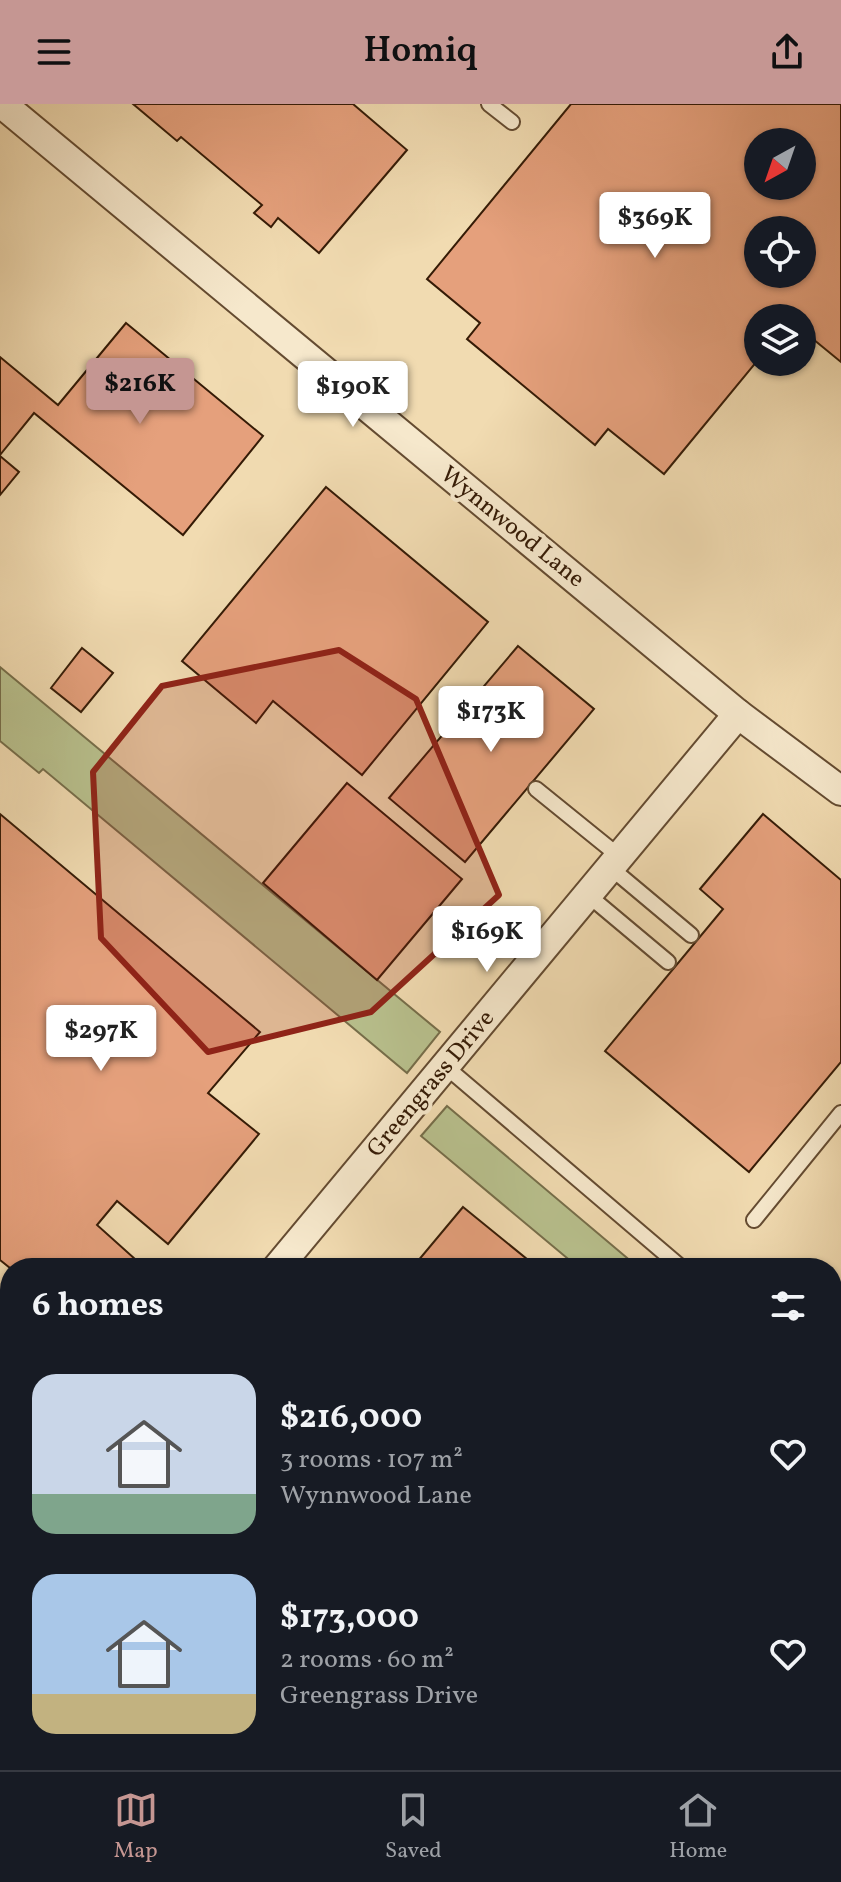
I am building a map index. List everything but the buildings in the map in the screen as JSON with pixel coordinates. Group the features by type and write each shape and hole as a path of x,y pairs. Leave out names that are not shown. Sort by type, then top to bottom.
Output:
{"street":[{"name":"Wynnwood Lane","path":"13,108 738,714 841,791"},
{"name":"Greengrass Drive","path":"285,1258 738,714"}],"lane":[{"path":"489,104 512,122"},
{"path":"536,789 691,935"},
{"path":"588,895 668,962"},
{"path":"445,1066 670,1258"},
{"path":"754,1220 841,1113"}],"highlighted area":[{"path":"339,650 416,699 499,895 371,1012 208,1052 101,938 93,772 162,686"}],"green space":[{"path":"0,667 440,1032 407,1073 43,769 39,773 0,741"},
{"path":"447,1106 627,1258 567,1258 421,1136"}]}
